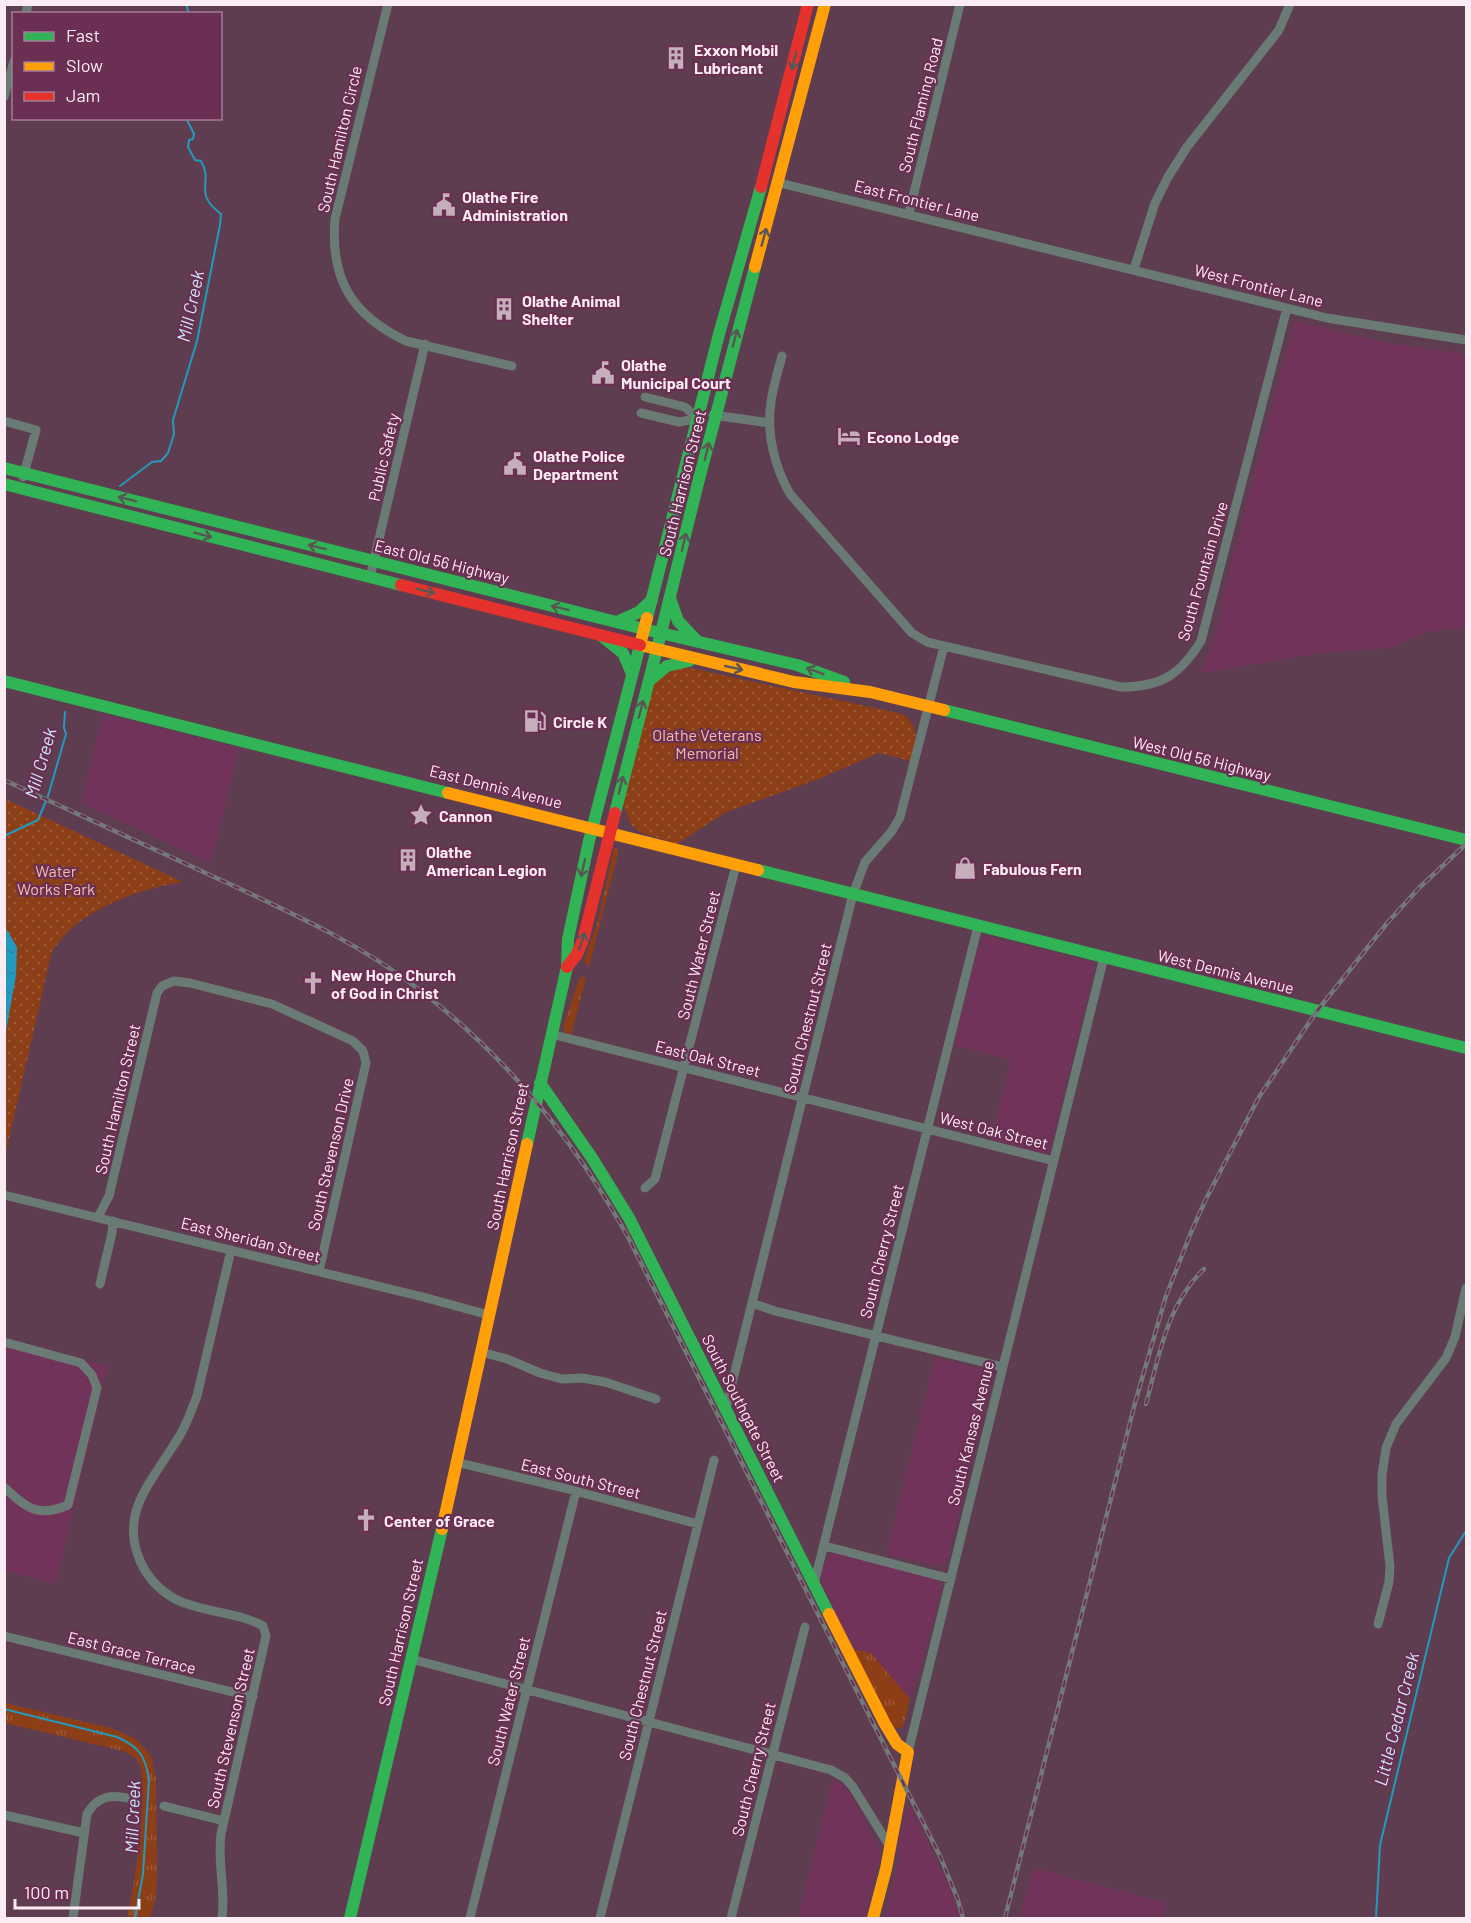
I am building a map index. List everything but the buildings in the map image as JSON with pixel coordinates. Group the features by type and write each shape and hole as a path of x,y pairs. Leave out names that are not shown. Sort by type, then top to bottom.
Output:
{"main road":[{"name":"South Harrison Street","path":"350,1918 456,1462 567,967 568,939 593,828 697,418 808,4"},
{"name":"South Harrison Street","path":"567,967 577,954 583,940 736,335 780,183 825,4"},
{"name":"East Old 56 Highway","path":"4,468 644,629 797,664 870,692 929,707"},
{"name":"East Old 56 Highway","path":"4,484 701,660 794,682 870,692"},
{"path":"670,597 678,621 698,641"},
{"path":"617,622 639,612 652,600"},
{"path":"600,635 623,653 632,676"},
{"path":"649,681 667,664 701,660"},
{"name":"East Dennis Avenue","path":"4,681 978,926"},
{"name":"West Old 56 Highway","path":"929,707 1467,840"},
{"name":"West Dennis Avenue","path":"978,926 1467,1048"},
{"name":"South Southgate Street","path":"540,1083 592,1158 629,1218 885,1724 897,1744 908,1752"},
{"name":"South Kansas Avenue","path":"873,1918 890,1847 908,1752"}],"street":[{"name":"South Hamilton Circle","path":"388,4 335,219 334,253 342,285 351,298 378,326 406,341 512,366"},
{"name":"South Flaming Road","path":"909,213 960,4"},
{"path":"1134,269 1155,203 1168,177 1187,147 1280,30 1290,4"},
{"path":"4,97 12,68"},
{"name":"East Frontier Lane","path":"780,183 1047,248"},
{"name":"West Frontier Lane","path":"1047,248 1327,318 1467,340"},
{"name":"South Fountain Drive","path":"770,423 776,462 782,481 790,494 912,633 927,642 1121,687 1152,685 1180,670 1190,659 1204,633 1287,308"},
{"name":"Public Safety","path":"370,576 424,344"},
{"path":"641,412 679,422 716,415 770,423 770,404 782,356"},
{"path":"645,397 685,407 697,418"},
{"path":"4,421 36,430 20,488"},
{"name":"South Chestnut Street","path":"726,1408 853,894 865,862 892,831 900,817 944,646"},
{"name":"South Water Street","path":"645,1188 655,1179 736,865"},
{"name":"South Cherry Street","path":"814,1584 978,926"},
{"name":"South Kansas Avenue","path":"908,1752 1104,957"},
{"name":"South Stevenson Drive","path":"162,986 174,981 190,983 272,1004 353,1041 363,1051 366,1063 319,1271"},
{"name":"South Hamilton Street","path":"98,1217 109,1196 157,993 162,986"},
{"name":"East Oak Street","path":"551,1034 927,1129"},
{"name":"West Oak Street","path":"927,1129 1054,1161"},
{"name":"East Sheridan Street","path":"4,1195 319,1271 489,1316"},
{"path":"100,1284 113,1221"},
{"name":"South Stevenson Street","path":"222,1918 220,1843 266,1636 263,1626 252,1620 188,1604 162,1590 148,1576 137,1554 134,1540 135,1512 140,1499 189,1418 197,1396 231,1250"},
{"path":"1378,1624 1389,1582 1390,1566 1382,1496 1386,1448 1396,1424 1446,1358 1455,1337 1467,1288"},
{"path":"752,1303 876,1336 1003,1366"},
{"path":"4,1342 81,1363 92,1374 97,1389 68,1505 52,1512 24,1506 4,1487"},
{"path":"481,1352 562,1379 582,1378 605,1382 656,1399"},
{"name":"South Chestnut Street","path":"600,1918 714,1460"},
{"name":"East South Street","path":"456,1462 698,1524"},
{"name":"South Water Street","path":"470,1918 576,1491"},
{"path":"825,1546 951,1579"},
{"name":"South Cherry Street","path":"731,1918 805,1627"},
{"name":"East Grace Terrace","path":"4,1636 253,1697"},
{"path":"411,1659 819,1765 845,1778 853,1787 890,1847"},
{"path":"73,1918 87,1814 99,1800 117,1796 132,1799"},
{"path":"164,1806 224,1821"},
{"path":"4,1815 84,1833"}],"shaded area":[{"path":"1294,321 1387,343 1466,354 1466,627 1426,632 1391,648 1321,653 1202,673 1218,626 1225,586"},
{"path":"103,714 239,748 211,863 81,803"},
{"path":"985,936 1089,961 1094,968 1050,1150 1047,1154 991,1140 1011,1060 954,1045 980,942"},
{"path":"4,1340 107,1366 56,1584 5,1571"},
{"path":"935,1357 987,1370 993,1377 948,1558 939,1566 886,1554"},
{"path":"835,1551 940,1580 942,1586 910,1699 871,1653 853,1649 820,1583 827,1557"},
{"path":"833,1778 846,1787 852,1795 880,1849 865,1918 798,1918"},
{"path":"908,1801 947,1882 960,1918 884,1918 898,1862 900,1836"},
{"path":"1033,1868 1167,1903 1162,1918 1020,1918"}],"green space":[{"name":"Olathe Veterans Memorial","path":"681,666 903,714 915,730 911,761 879,753 816,780 726,812 677,844 642,833 631,825 622,802 651,682"},
{"name":"Water Works Park","path":"5,799 183,882 153,888 109,904 71,929 52,951 5,1156"},
{"path":"614,848 619,850 589,967 584,961 598,921"},
{"path":"586,977 571,1036 565,1032 563,1027 579,979"},
{"path":"853,1649 871,1653 910,1699 903,1727 891,1726"},
{"path":"5,1703 111,1728 136,1739 151,1756 156,1778 157,1877 156,1896 150,1918 127,1918 137,1863 142,1813 141,1772 138,1761 123,1751 5,1723"}],"water":[{"path":"5,927 17,947 16,976 5,1036"}],"waterway":[{"name":"Mill Creek","path":"186,4 188,12"},
{"name":"Mill Creek","path":"120,486 152,462 161,461 168,453 174,434 173,420 197,341 220,225 221,214 207,200 206,175 201,161 195,160 188,147 189,140 193,139 194,134 187,120"},
{"name":"Mill Creek","path":"4,836 38,820 48,796 66,734 65,712"},
{"name":"Little Cedar Creek","path":"1376,1918 1380,1845 1449,1558 1466,1531"},
{"name":"Mill Creek","path":"4,1709 117,1737 131,1744 140,1753 149,1779 143,1874 135,1918"}],"railway":[{"path":"4,780 275,905 374,958 453,1017 512,1074 538,1104 586,1169 629,1239 940,1856 963,1918"},
{"path":"1005,1918 1135,1403 1166,1296 1192,1230 1259,1097 1317,1011 1388,922 1420,887 1466,844"},
{"path":"1146,1404 1160,1349 1173,1314 1191,1283 1204,1269"}],"traffic: fast":[{"path":"647,618 719,334 761,187"},
{"path":"657,649 755,267"},
{"path":"4,468 644,629"},
{"path":"4,484 401,585"},
{"path":"670,598 678,621 697,641"},
{"path":"617,622 639,612 652,600"},
{"path":"652,631 797,665 844,682"},
{"path":"603,637 623,653 632,674"},
{"path":"527,1144 567,967 568,939 589,841 640,645"},
{"path":"615,813 657,649"},
{"path":"649,681 667,666 689,661"},
{"path":"4,681 448,793"},
{"path":"944,710 1466,840"},
{"path":"758,870 1466,1048"},
{"path":"540,1083 592,1158 629,1218 829,1614"},
{"path":"350,1918 442,1529"}],"traffic: slow":[{"path":"755,267 825,4"},
{"path":"647,618 640,645 794,682 870,692 944,710"},
{"path":"448,793 758,870"},
{"path":"442,1529 527,1144"},
{"path":"829,1614 885,1724 897,1744 908,1752 886,1869 873,1918"}],"traffic: jam":[{"path":"761,187 808,4"},
{"path":"401,585 640,645"},
{"path":"567,967 577,954 583,940 615,813"}],"place":[{"name":"Exxon Mobil Lubricant","path":"676,58"},
{"name":"Olathe Fire Administration","path":"444,205"},
{"name":"Olathe Animal Shelter","path":"504,309"},
{"name":"Olathe Municipal Court","path":"603,373"},
{"name":"Econo Lodge","path":"849,436"},
{"name":"Olathe Police Department","path":"515,464"},
{"name":"Circle K","path":"535,721"},
{"name":"Cannon","path":"421,815"},
{"name":"Olathe American Legion","path":"408,860"},
{"name":"Fabulous Fern","path":"965,868"},
{"name":"New Hope Church of God in Christ","path":"313,983"},
{"name":"Center of Grace","path":"366,1520"}]}
